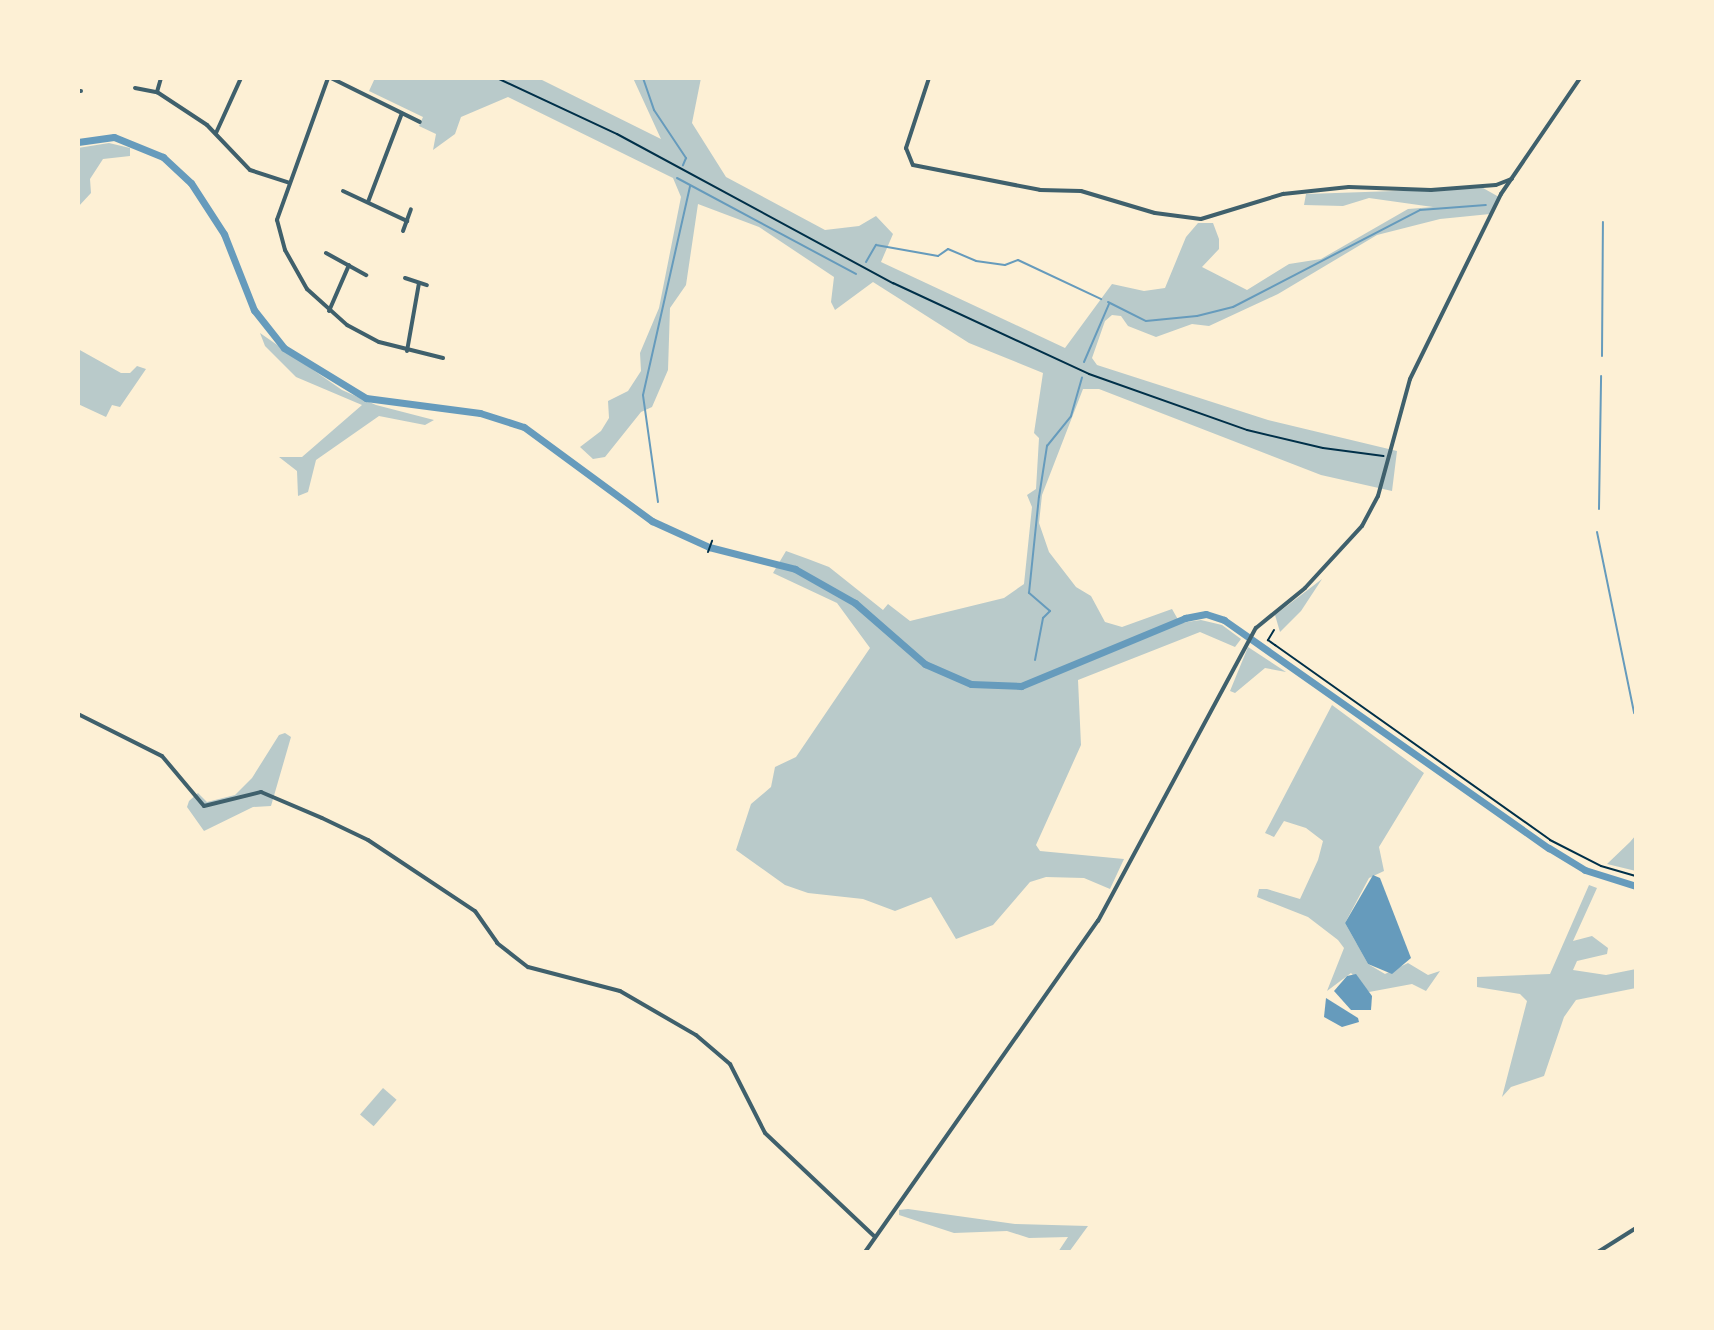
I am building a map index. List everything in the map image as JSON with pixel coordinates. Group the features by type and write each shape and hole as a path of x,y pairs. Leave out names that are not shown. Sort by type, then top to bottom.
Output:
{"street":[{"path":"157,92 161,78"},
{"path":"216,133 241,78"},
{"path":"420,122 330,78 277,220 279,236 300,279 329,311 366,336 407,351 443,358"},
{"path":"929,78 906,148 913,165 1040,190 1081,191 1155,213 1201,219 1261,198 1349,187 1431,190 1496,185 1512,179"},
{"path":"865,1252 1098,921 1256,628 1334,559 1362,526 1381,484 1410,379 1501,194 1580,78"},
{"path":"135,88 157,92 216,133 250,170 289,182"},
{"path":"368,202 402,113"},
{"path":"1496,185 1501,194"},
{"path":"343,191 407,221"},
{"path":"403,231 411,209"},
{"path":"326,253 366,275"},
{"path":"329,311 349,265"},
{"path":"405,278 427,285"},
{"path":"407,351 419,283"},
{"path":"78,714 162,756 204,806 261,792 326,820 368,840 475,911 497,943 528,967 620,991 696,1035 730,1064 765,1133 874,1236"},
{"path":"1598,1252 1636,1228"}],"path":[{"path":"497,78 617,134 893,283 1089,374 1247,430 1323,448 1388,458"},
{"path":"708,552 712,541"},
{"path":"1274,630 1268,640 1550,840 1601,866 1636,876"}],"shaded area":[{"path":"375,78 538,78 661,139 633,78 701,78 692,123 726,177 825,230 859,226 876,216 893,234 881,262 1065,348 1112,284 1144,291 1165,288 1186,237 1198,223 1213,223 1219,239 1219,249 1202,267 1247,290 1289,264 1321,259 1408,209 1433,207 1369,198 1343,206 1304,205 1306,194 1483,188 1499,197 1490,214 1440,219 1377,235 1278,294 1209,326 1192,324 1156,337 1128,326 1121,316 1112,315 1105,321 1092,358 1097,365 1268,420 1397,451 1392,491 1321,475 1099,389 1083,389 1042,495 1039,523 1049,552 1076,587 1091,596 1105,622 1122,627 1172,609 1180,623 1201,620 1222,625 1241,639 1235,647 1200,632 1078,680 1081,745 1036,845 1040,851 1124,859 1110,889 1084,878 1046,877 1030,882 993,925 956,939 931,897 895,911 863,899 808,893 785,885 736,850 751,804 771,787 775,767 796,757 870,648 837,603 773,573 786,551 829,567 883,610 888,604 910,621 1004,598 1024,584 1032,507 1027,495 1036,489 1039,438 1034,433 1043,373 969,343 873,282 835,310 831,302 834,277 759,227 698,204 686,285 670,308 668,370 652,407 641,412 605,457 593,459 580,447 601,431 609,418 608,401 628,391 641,371 640,353 659,308 681,197 673,178 508,97 461,117 455,134 433,150 436,134 419,126 423,117 369,91"},
{"path":"109,143 130,148 130,156 103,159 90,179 91,193 78,207 78,148"},
{"path":"260,333 342,390 376,405 434,420 425,425 379,416 316,460 308,492 298,496 297,471 279,457 302,457 362,405 296,377 265,346"},
{"path":"78,349 121,373 130,373 137,366 146,369 120,407 112,405 106,417 78,404"},
{"path":"1322,579 1301,611 1280,632 1275,615"},
{"path":"1248,647 1286,672 1265,668 1235,693 1230,691"},
{"path":"1332,705 1424,773 1379,847 1384,871 1369,878 1345,923 1368,964 1385,974 1408,963 1428,975 1440,971 1426,991 1412,984 1369,992 1351,973 1327,991 1344,948 1308,917 1257,897 1259,889 1267,889 1300,899 1318,860 1323,841 1306,828 1284,821 1274,837 1265,833"},
{"path":"285,733 291,737 271,806 253,807 204,831 187,807 189,801 198,793 207,802 235,795 252,778 279,735"},
{"path":"1636,835 1636,871 1607,864 1630,842"},
{"path":"1589,885 1597,888 1573,941 1592,936 1608,948 1607,954 1577,961 1573,970 1606,975 1636,969 1636,988 1576,1000 1564,1017 1544,1076 1511,1087 1502,1097 1527,1001 1520,994 1477,987 1477,977 1550,974"},
{"path":"383,1088 397,1100 374,1126 360,1114"},
{"path":"899,1210 1015,1224 1088,1226 1069,1252 1058,1252 1068,1237 1029,1238 1007,1231 954,1233 899,1215"}],"water":[{"path":"1373,875 1380,878 1411,958 1392,974 1368,964 1345,923"},
{"path":"1356,974 1372,996 1371,1010 1351,1010 1334,991 1347,976"},
{"path":"1326,998 1358,1018 1359,1022 1342,1027 1324,1017"}],"waterway":[{"path":"643,78 654,110 686,158 683,165"},
{"path":"78,142 114,137 163,157 191,183 224,234 254,310 284,348 366,398 480,413 524,427 652,521 709,547 795,569 855,603 925,664 971,684 1021,686 1185,618 1206,614 1224,620 1549,848 1585,870 1636,886"},
{"path":"677,178 856,274"},
{"path":"658,502 643,395 690,186"},
{"path":"1108,302 1146,321 1197,316 1233,307 1420,210 1486,205"},
{"path":"1602,356 1603,222"},
{"path":"866,262 876,245 938,256 948,249 976,261 1005,265 1018,260 1101,299"},
{"path":"1084,362 1109,304"},
{"path":"1599,509 1601,376"},
{"path":"1035,660 1043,618 1050,611 1029,593 1047,446 1071,416 1082,378"},
{"path":"1597,532 1634,713"}]}
